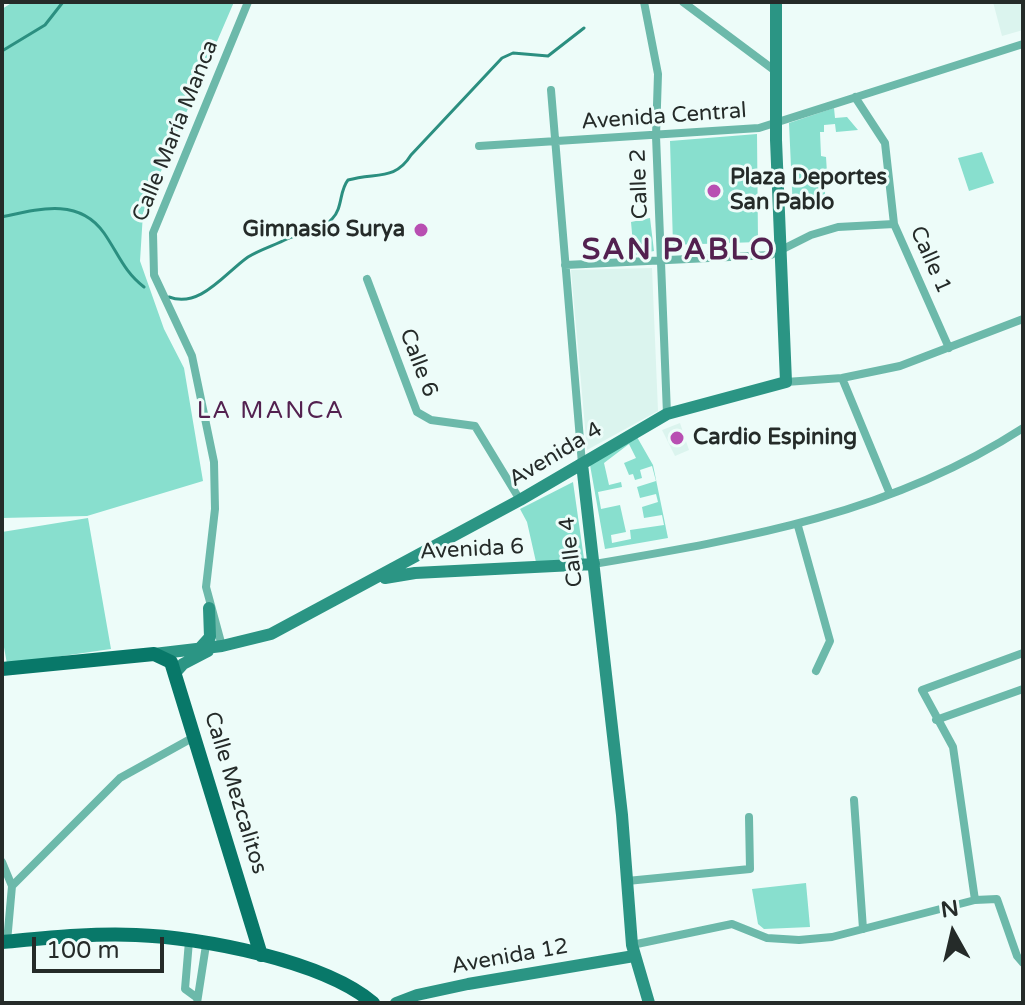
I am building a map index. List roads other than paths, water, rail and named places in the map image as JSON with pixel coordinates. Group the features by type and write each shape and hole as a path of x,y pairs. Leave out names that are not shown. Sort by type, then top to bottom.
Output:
{"main road":[{"path":"776,2 769,66 775,84 786,382"},
{"name":"Avenida 4","path":"355,587 520,500 667,414 786,382"},
{"name":"Calle 4","path":"582,464 633,950 649,1003"},
{"path":"415,573 413,563 440,544"},
{"name":"Avenida 6","path":"355,587 415,573 594,564"},
{"path":"2,669 222,646 271,634 355,587"},
{"path":"199,649 210,637 209,608"},
{"path":"154,654 171,662 175,673 196,656 222,646"},
{"name":"Calle Mezcalitos","path":"175,673 261,955"},
{"path":"4,942 138,935 189,941 261,955 341,980 373,1003"},
{"name":"Avenida 12","path":"396,1003 443,989 633,950"}],"street":[{"name":"Calle María Manca","path":"222,646 209,608 206,587 215,509 214,462 192,356 154,275 151,249 153,233 248,2"},
{"name":"Calle 2","path":"644,2 658,74 656,136 667,414"},
{"path":"683,2 769,66"},
{"name":"Avenida Central","path":"479,146 759,128 1023,44"},
{"name":"Calle 4","path":"551,90 582,464"},
{"name":"Calle 1","path":"855,97 885,143 894,224 949,348"},
{"path":"565,265 771,255 838,227 894,224"},
{"name":"Calle 6","path":"367,279 417,412 431,420 475,426 520,500"},
{"path":"786,382 842,378 900,366 1023,319"},
{"path":"842,378 890,494"},
{"path":"594,564 798,526 965,464 1023,428"},
{"path":"798,526 830,641 816,671"},
{"path":"975,900 953,747 922,690 1023,653"},
{"path":"936,720 1023,689"},
{"path":"12,886 120,778 163,751 194,737"},
{"path":"854,800 863,929"},
{"path":"627,881 750,869 749,817"},
{"path":"2,862 12,886 4,942"},
{"path":"633,950 732,924 767,938 799,940 863,929 975,900 1000,902 1017,956 1023,963"},
{"path":"189,941 185,989 196,1000 201,989 206,945"}],"waterway":[{"path":"2,51 45,25 63,2"},
{"path":"169,297 180,299 202,294 252,254 328,223 338,210 348,180 398,169 502,58 513,53 548,56 584,28"},
{"path":"2,217 57,208 83,214 104,233 126,269 144,287"}],"place":[{"name":"Plaza Deportes San Pablo","path":"714,191"},
{"name":"Gimnasio Surya","path":"421,230"},
{"name":"Cardio Espining","path":"677,438"}],"district":[{"name":"SAN PABLO","path":"679,251"},
{"name":"LA MANCA","path":"271,412"}]}
